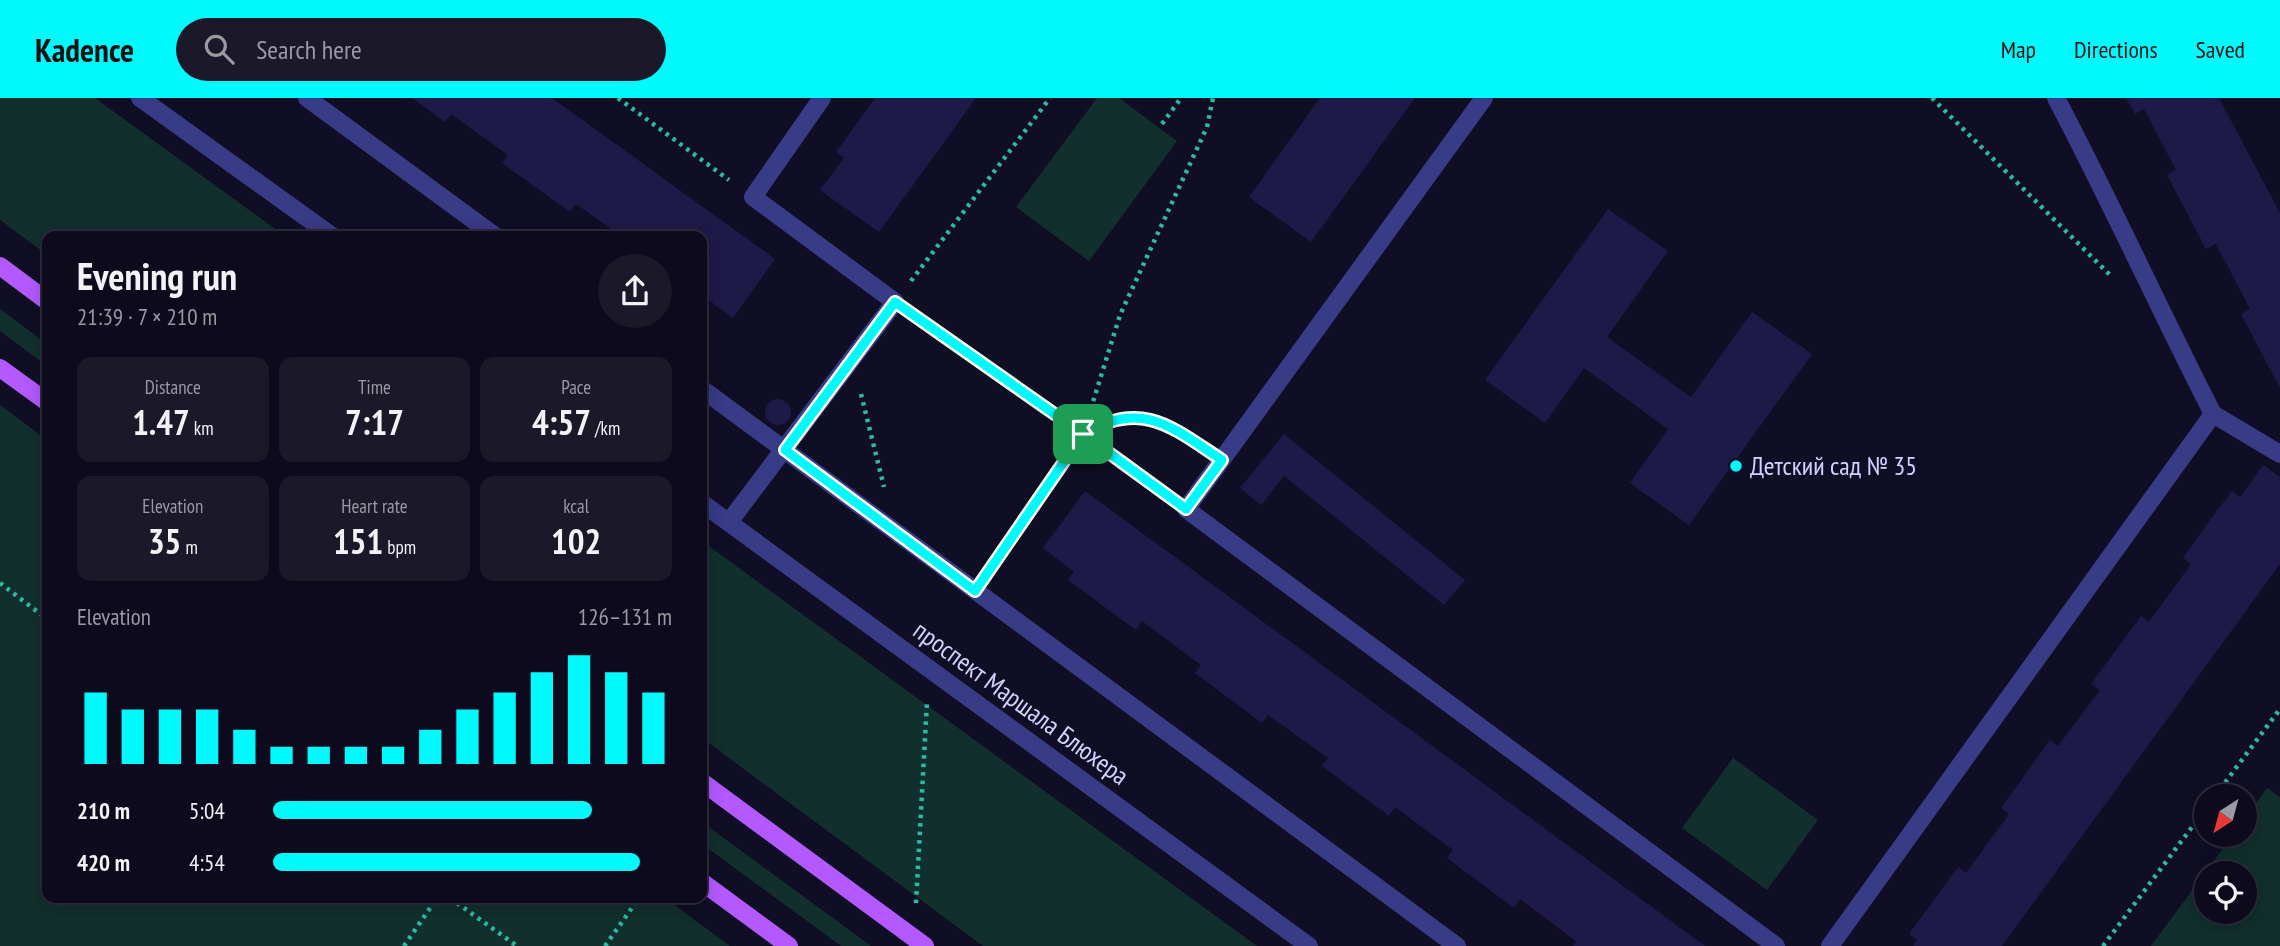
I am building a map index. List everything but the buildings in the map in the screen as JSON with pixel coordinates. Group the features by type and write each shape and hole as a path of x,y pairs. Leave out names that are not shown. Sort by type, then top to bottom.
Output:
{"main road":[{"path":"0,266 42,297"},
{"path":"0,368 42,398"},
{"path":"707,786 920,942"},
{"path":"707,886 789,946"}],"street":[{"path":"140,98 325,231"},
{"path":"307,98 488,231"},
{"path":"729,522 895,302 752,197 822,98"},
{"path":"1484,98 1186,509 1776,946"},
{"path":"2056,98 2111,201 2174,338 2213,414 2280,454"},
{"path":"707,393 1457,946"},
{"path":"1830,946 2213,414"},
{"name":"проспект Маршала Блюхера","path":"707,507 1308,946"}],"path":[{"path":"618,98 752,197"},
{"path":"1051,98 895,302 1186,509"},
{"path":"1162,124 1181,98"},
{"path":"975,591 1083,434 1120,315 1207,127 1213,98"},
{"path":"1932,98 2116,281"},
{"path":"853,359 895,531"},
{"path":"1083,434 1100,424 1123,417 1144,418 1164,423 1222,460"},
{"path":"0,583 42,615"},
{"path":"920,942 928,668"},
{"path":"2224,784 2280,709"},
{"path":"2103,946 2194,824"},
{"path":"404,946 434,903"},
{"path":"457,903 516,946"},
{"path":"605,946 635,903"}],"green space":[{"path":"0,98 95,98 278,231 42,231 42,251 0,220"},
{"path":"1097,98 1119,98 1177,141 1089,261 1016,207"},
{"path":"0,309 42,340 42,362 0,331"},
{"path":"0,405 42,436 42,903 672,903 730,946 0,946"},
{"path":"707,545 1257,946 983,946 707,742"},
{"path":"1733,758 1818,820 1767,890 1682,828"},
{"path":"2267,788 2280,797 2280,946 2151,946 2194,888 2194,924 2257,924 2257,861 2214,861 2224,847 2258,847 2258,800"},
{"path":"707,826 871,946 841,946 707,848"}],"place":[{"name":"Детский сад № 35","path":"1736,466"}],"route":[{"path":"1083,434 895,302 785,450 975,591 1083,434 1186,509 1222,460 1164,423 1144,418 1123,417 1100,424 1083,434"}]}
